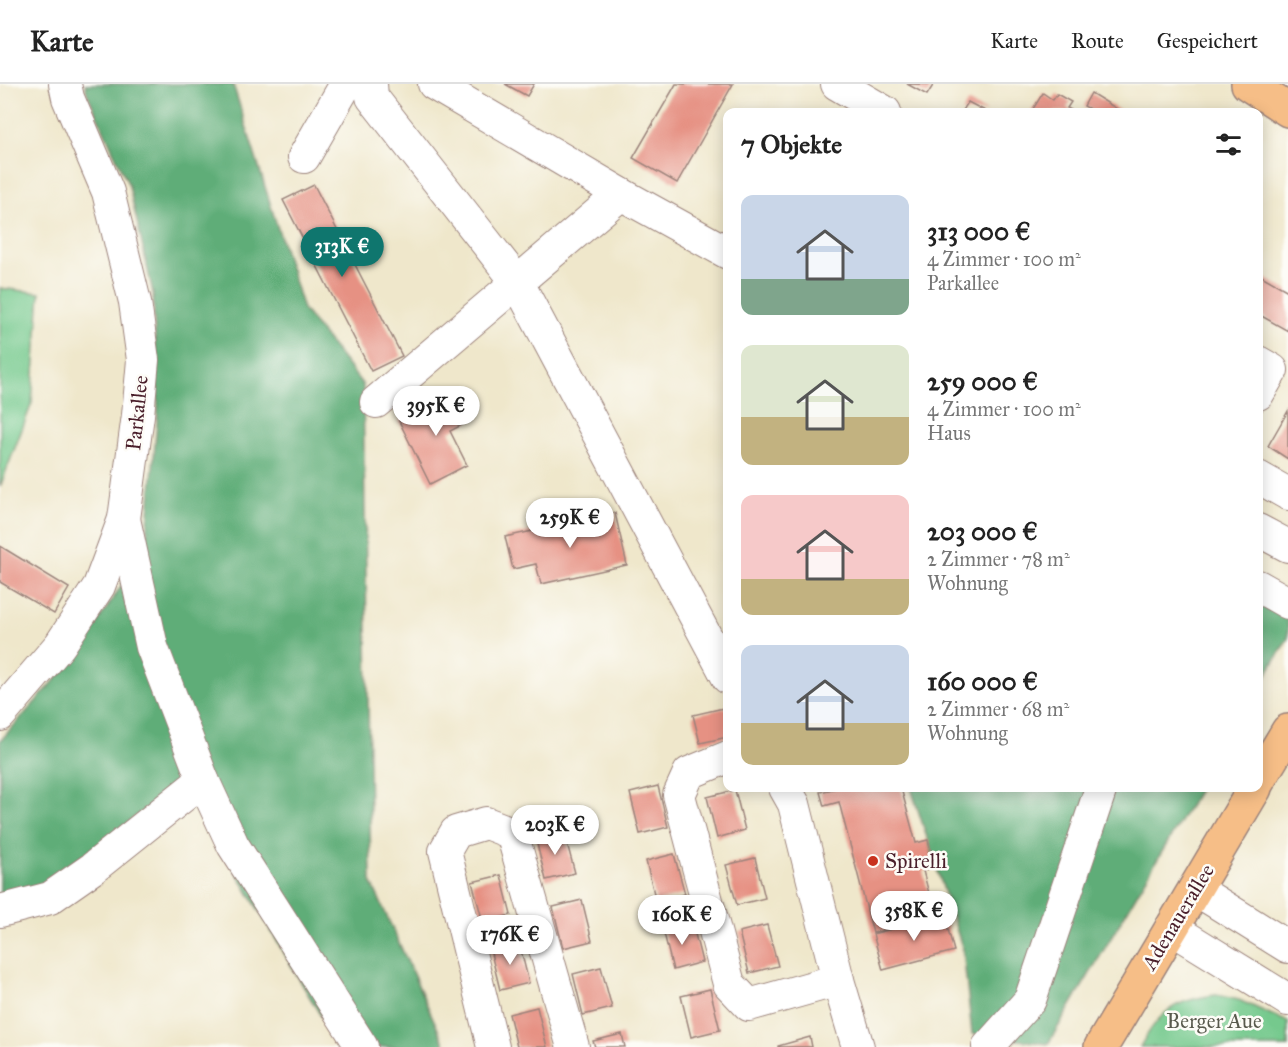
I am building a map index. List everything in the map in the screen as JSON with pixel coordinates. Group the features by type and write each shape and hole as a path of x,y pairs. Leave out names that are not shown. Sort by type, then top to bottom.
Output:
{"main road":[{"path":"1248,84 1288,110"},
{"path":"1263,773 1288,731"},
{"name":"Adenauerallee","path":"1101,1047 1253,792"}],"street":[{"name":"Parkallee","path":"0,715 60,645 99,586 124,519 138,415 142,360 135,302 108,192 68,98 65,84"},
{"path":"304,157 346,84"},
{"path":"371,84 372,97 518,284 723,669"},
{"path":"434,84 621,194 723,250"},
{"path":"837,84 878,108"},
{"path":"376,402 518,284 621,194"},
{"path":"1263,365 1272,370 1263,385"},
{"path":"1263,480 1288,494"},
{"path":"124,519 152,647 203,780 234,845 362,1047"},
{"path":"1263,533 1288,546"},
{"path":"1263,589 1288,603"},
{"path":"723,759 689,773 679,795 729,984 749,1005 838,980"},
{"path":"0,911 50,898 93,868 203,780"},
{"path":"787,792 794,804 838,980 858,1047"},
{"path":"988,1047 1030,1000 1100,792"},
{"path":"493,1047 445,850 456,832 486,823 512,833 573,1047"},
{"path":"1196,889 1288,947"},
{"path":"1171,928 1288,1000"}],"green space":[{"path":"85,84 233,84 303,309 363,385 371,881 446,1047 339,1047 183,781 35,892 0,895 0,741 74,659 146,547 158,410 153,293 129,186"},
{"path":"0,288 40,293 32,403 0,487"},
{"path":"1263,598 1288,613 1288,638 1263,681"},
{"path":"912,792 1198,792 1048,1044 972,1034 963,950"},
{"name":"Berger Aue","path":"1216,995 1239,1000 1288,1022 1288,1047 1140,1047 1147,1034 1170,1009 1190,1000"}],"building":[{"path":"505,84 534,84 527,96"},
{"path":"676,84 733,84 677,183 633,158"},
{"path":"907,84 934,84 927,95"},
{"path":"1043,93 1053,100 1057,94 1071,102 1067,108 1034,108"},
{"path":"1091,93 1115,108 1088,108 1084,106"},
{"path":"968,102 979,108 964,108"},
{"path":"314,185 402,356 371,371 283,200"},
{"path":"1263,277 1288,291 1288,331 1263,317"},
{"path":"454,393 468,422 450,431 467,465 430,484 399,421"},
{"path":"1288,411 1288,459 1268,446"},
{"path":"615,513 627,565 541,584 536,564 513,569 505,537"},
{"path":"0,546 69,588 54,614 0,582"},
{"path":"723,708 723,738 700,743 693,715"},
{"path":"658,786 668,827 640,834 630,793"},
{"path":"736,792 745,830 717,838 707,797"},
{"path":"820,792 902,792 916,843 928,840 935,867 923,871 935,916 873,933 839,802 824,806"},
{"path":"564,832 575,873 546,880 536,840"},
{"path":"674,854 685,894 656,902 646,861"},
{"path":"755,858 765,898 737,905 726,865"},
{"path":"501,875 511,915 483,922 472,882"},
{"path":"582,900 592,941 563,948 553,907"},
{"path":"944,915 954,951 883,970 873,934"},
{"path":"692,922 702,962 673,970 663,929"},
{"path":"767,925 778,966 749,973 739,932"},
{"path":"519,942 529,983 500,990 490,949"},
{"path":"601,967 612,1008 583,1015 573,974"},
{"path":"710,989 720,1030 691,1037 681,996"},
{"path":"537,1007 547,1047 517,1047 509,1014"},
{"path":"622,1034 625,1047 595,1047 593,1041"},
{"path":"810,1037 812,1047 778,1047 778,1046"}],"place":[{"name":"Spirelli","path":"873,861"}]}
